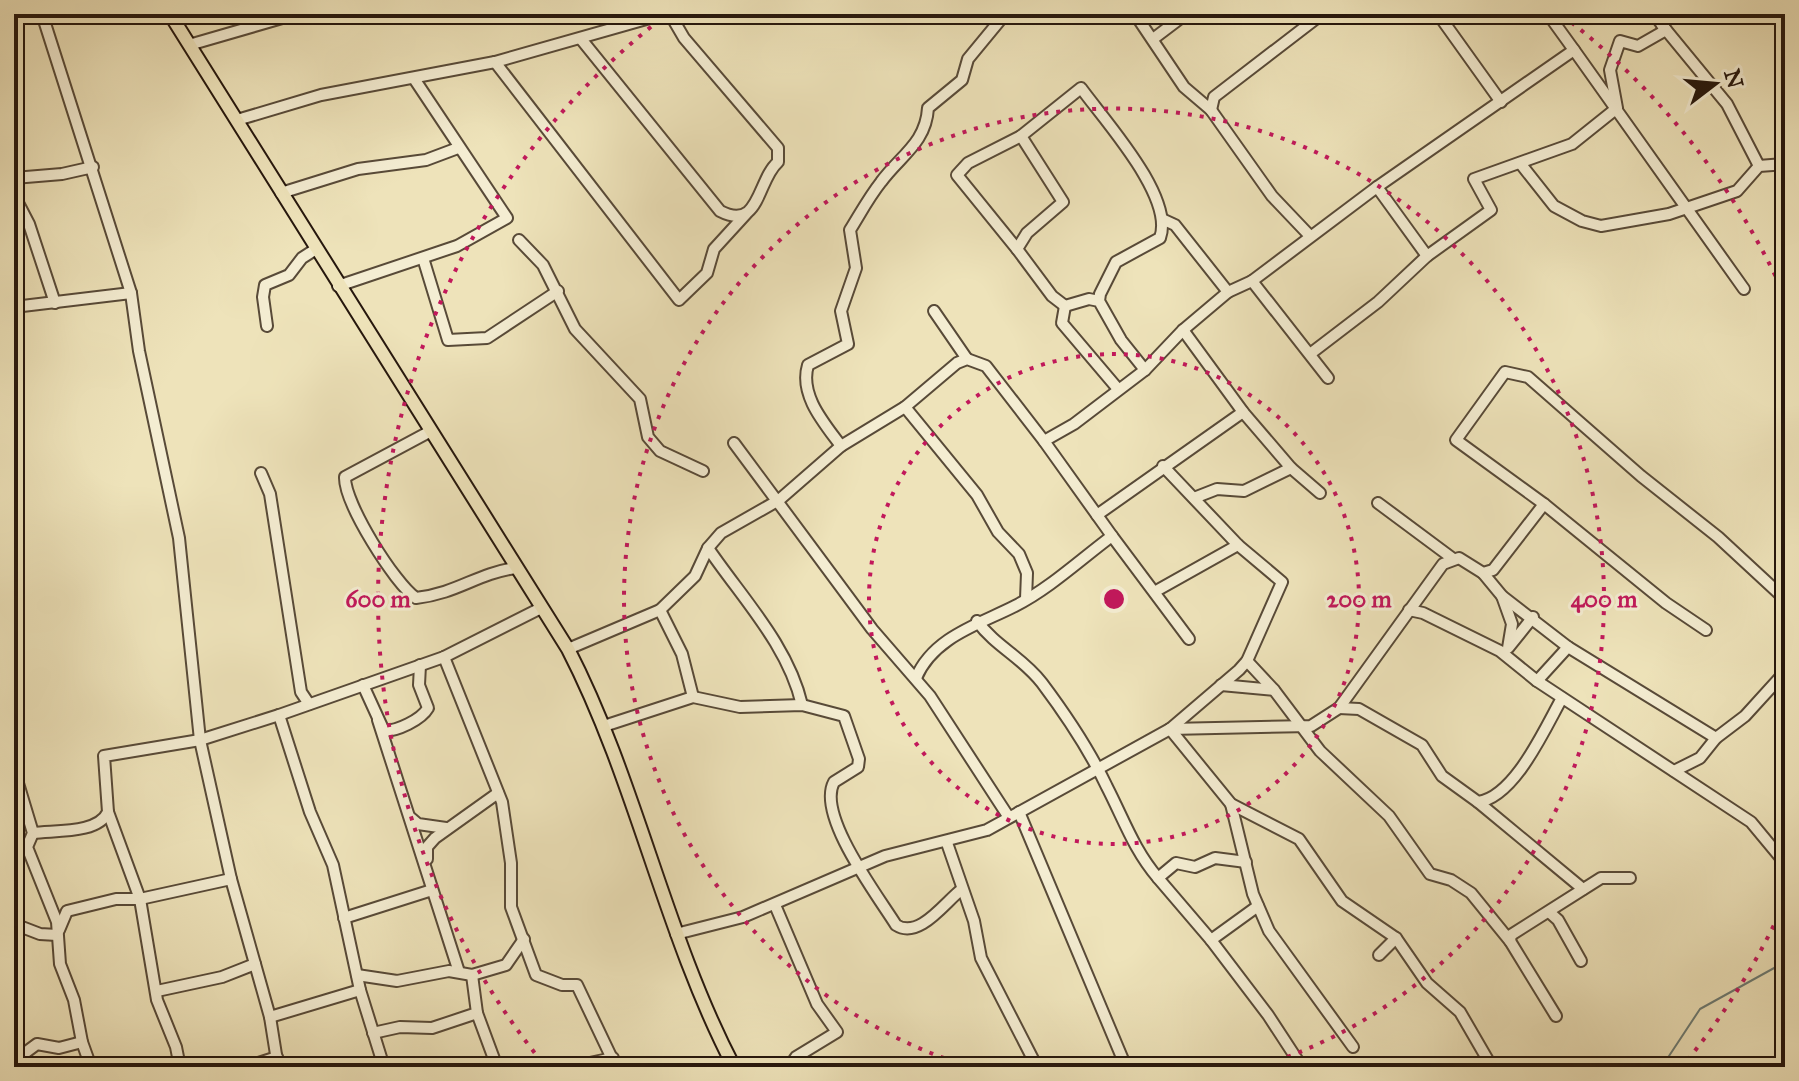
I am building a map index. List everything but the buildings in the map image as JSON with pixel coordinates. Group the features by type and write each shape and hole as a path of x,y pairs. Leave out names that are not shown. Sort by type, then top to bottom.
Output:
{"main road":[{"path":"170,14 429,432 568,649 604,726 701,1000 734,1067"}],"street":[{"path":"42,14 131,293 139,351 179,538 200,740 231,879 270,1017 278,1062 246,1067"},
{"path":"189,45 296,14"},
{"path":"237,120 321,95 415,80 495,62 664,14"},
{"path":"495,62 679,300 701,280 714,249 754,208 770,170 778,162 778,148 684,38 670,14"},
{"path":"1135,14 1184,87 1211,110 1272,196 1310,236"},
{"path":"1153,39 1186,14"},
{"path":"1211,110 1214,97 1322,14"},
{"path":"1438,14 1501,102"},
{"path":"1548,14 1744,289"},
{"path":"1654,14 1727,104 1759,166"},
{"path":"841,446 821,418 804,382 808,365 848,344 841,311 856,268 850,230 882,180 920,139 925,130 928,108 962,80 968,59 1001,19"},
{"path":"1617,108 1610,70 1620,41 1638,46 1666,30"},
{"path":"581,39 720,211 736,216 746,214"},
{"path":"1044,441 1074,424 1145,370 1183,330 1228,292 1252,281 1377,187 1574,50"},
{"path":"338,286 399,262 423,258 457,246 507,218 415,80"},
{"path":"1065,306 1052,296 957,175 968,163 1021,136 1081,88 1153,187 1162,219 1160,238 1110,268 1099,301 1121,340 1145,370"},
{"path":"1310,354 1378,302 1427,256 1491,210 1474,179 1572,144 1617,108"},
{"path":"1017,249 1027,233 1063,202 1021,136"},
{"path":"281,193 358,169 426,160 458,148"},
{"path":"1520,163 1554,206 1582,221 1601,226 1687,208 1737,191 1759,166 1785,164"},
{"path":"55,303 29,224 16,199 14,180 93,167"},
{"path":"1377,187 1427,256"},
{"path":"1162,219 1175,225 1228,292"},
{"path":"519,240 543,265 575,329 640,399 648,437 660,451 703,471"},
{"path":"267,326 265,285 289,275 302,258 316,249"},
{"path":"423,258 448,340 487,338 558,291"},
{"path":"1252,281 1328,378"},
{"path":"14,307 131,293"},
{"path":"1065,306 1089,299 1099,301"},
{"path":"1065,306 1062,323 1118,389"},
{"path":"934,311 967,359 986,366 1189,639"},
{"path":"1183,330 1243,412 1291,468 1320,493"},
{"path":"568,649 660,610 695,576 708,548 737,521 779,500 841,446 905,407 940,374 967,359"},
{"path":"1706,630 1666,603 1544,504 1456,440 1505,372 1528,377 1629,467 1718,537 1785,599"},
{"path":"905,407 977,495 998,532 1019,554 1027,573 1026,599"},
{"path":"1097,515 1243,412"},
{"path":"429,432 345,477 355,513 377,544 381,556 403,589 416,598 444,595 488,572 515,568"},
{"path":"734,443 872,629 916,678 1014,814 1126,1067"},
{"path":"676,934 743,917 885,856 977,835 1170,729 1247,661 1282,582 1238,545 1163,466"},
{"path":"1194,498 1217,489 1244,491 1291,468"},
{"path":"261,473 273,508 301,692 309,704"},
{"path":"1378,503 1452,558 1466,561 1483,573 1502,596 1568,647 1716,738"},
{"path":"1483,573 1493,570 1544,504"},
{"path":"916,678 922,664 977,621 1026,599 1112,536"},
{"path":"1156,591 1238,545"},
{"path":"708,548 784,654 795,676 802,705"},
{"path":"1170,729 1306,728 1339,708 1443,564 1452,558"},
{"path":"1502,596 1512,624 1504,650"},
{"path":"1416,601 1423,613"},
{"path":"180,1067 157,991 140,899 108,812 104,756 200,740 279,715 444,657 541,608"},
{"path":"660,610 682,654 693,697"},
{"path":"1409,610 1423,613 1504,650 1537,681 1751,822 1785,863"},
{"path":"1504,650 1533,617"},
{"path":"977,621 993,643 1018,655 1040,680 1098,770 1138,855 1211,940 1268,1015 1302,1067"},
{"path":"1537,681 1568,647"},
{"path":"444,657 498,793 508,835 511,907 536,975 562,985 577,985 614,1063 571,1067"},
{"path":"1247,661 1306,728 1338,771 1389,816 1430,874 1451,880 1471,893 1510,941 1556,1016"},
{"path":"378,720 389,732 425,714 428,708 419,685 420,665"},
{"path":"1674,771 1700,758 1716,738 1745,716 1785,672"},
{"path":"363,685 378,720 459,972"},
{"path":"1221,685 1274,690"},
{"path":"604,726 693,697 740,707 802,705 839,712 848,720 859,759 858,767 834,782 830,798 840,833 900,928 937,916 961,890"},
{"path":"1478,802 1490,800 1527,762 1562,698"},
{"path":"1339,708 1359,709 1422,745 1442,776 1583,889"},
{"path":"279,715 310,812 333,865 360,990 384,1067"},
{"path":"1170,729 1231,804 1299,839 1342,901 1396,938 1427,983 1460,1012 1489,1062 1479,1067"},
{"path":"14,770 33,833 27,847 57,922 60,964 74,1000 82,1042 91,1067"},
{"path":"426,867 427,847 446,828 498,793"},
{"path":"1231,804 1258,906 1269,931 1353,1047"},
{"path":"33,833 93,827 108,812"},
{"path":"410,817 418,824 446,828"},
{"path":"947,843 974,921 981,958 1037,1067"},
{"path":"1158,878 1176,863 1195,867 1215,858 1246,862"},
{"path":"1510,941 1511,935 1601,878 1630,878"},
{"path":"57,935 67,911 231,879"},
{"path":"344,918 432,890"},
{"path":"775,905 817,1004 837,1032 796,1057 789,1067"},
{"path":"1211,940 1258,906"},
{"path":"1549,912 1558,920 1581,961"},
{"path":"14,924 40,934 57,935"},
{"path":"1379,955 1396,938"},
{"path":"357,975 397,981 459,972 472,975 506,965 524,939"},
{"path":"157,991 222,977 255,964"},
{"path":"472,975 477,1013 497,1067"},
{"path":"270,1017 360,990"},
{"path":"373,1033 400,1027 432,1028 477,1013"},
{"path":"14,1061 37,1044 59,1048 82,1042"}],"waterway":[{"path":"1650,1067 1667,1059 1700,1009 1785,962"}]}
